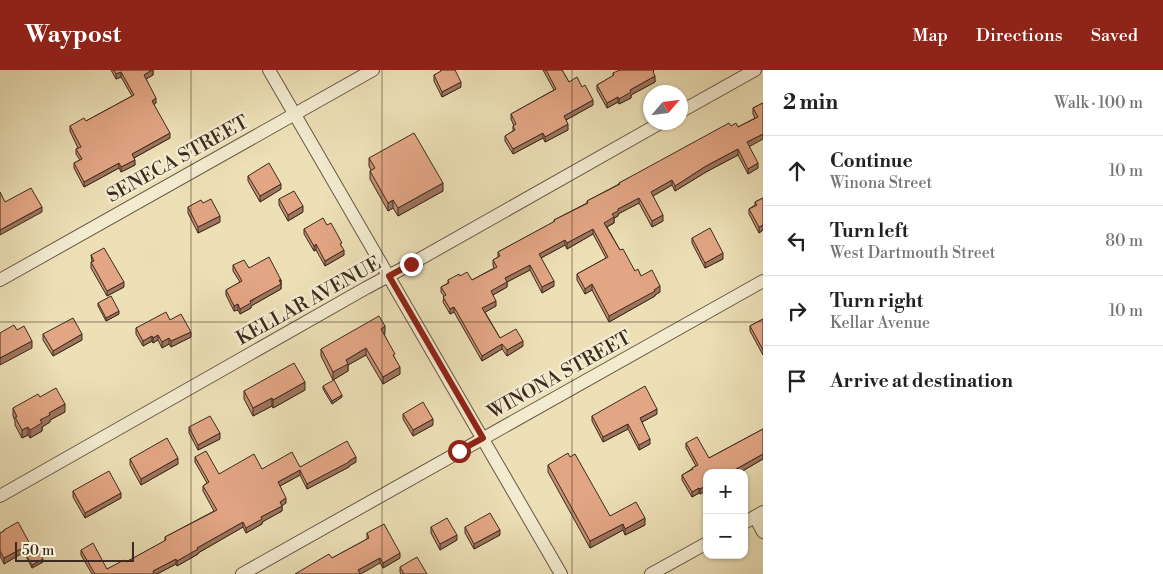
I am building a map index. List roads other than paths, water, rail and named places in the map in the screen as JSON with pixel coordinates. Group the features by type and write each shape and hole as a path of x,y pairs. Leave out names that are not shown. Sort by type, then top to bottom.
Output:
{"street":[{"path":"269,70 561,574"},
{"name":"SENECA STREET","path":"0,280 373,70"},
{"path":"688,108 755,70"},
{"name":"KELLAR AVENUE","path":"0,496 648,130"},
{"name":"WINONA STREET","path":"242,574 763,281"},
{"path":"754,518 763,532"},
{"path":"651,574 703,546"}]}
